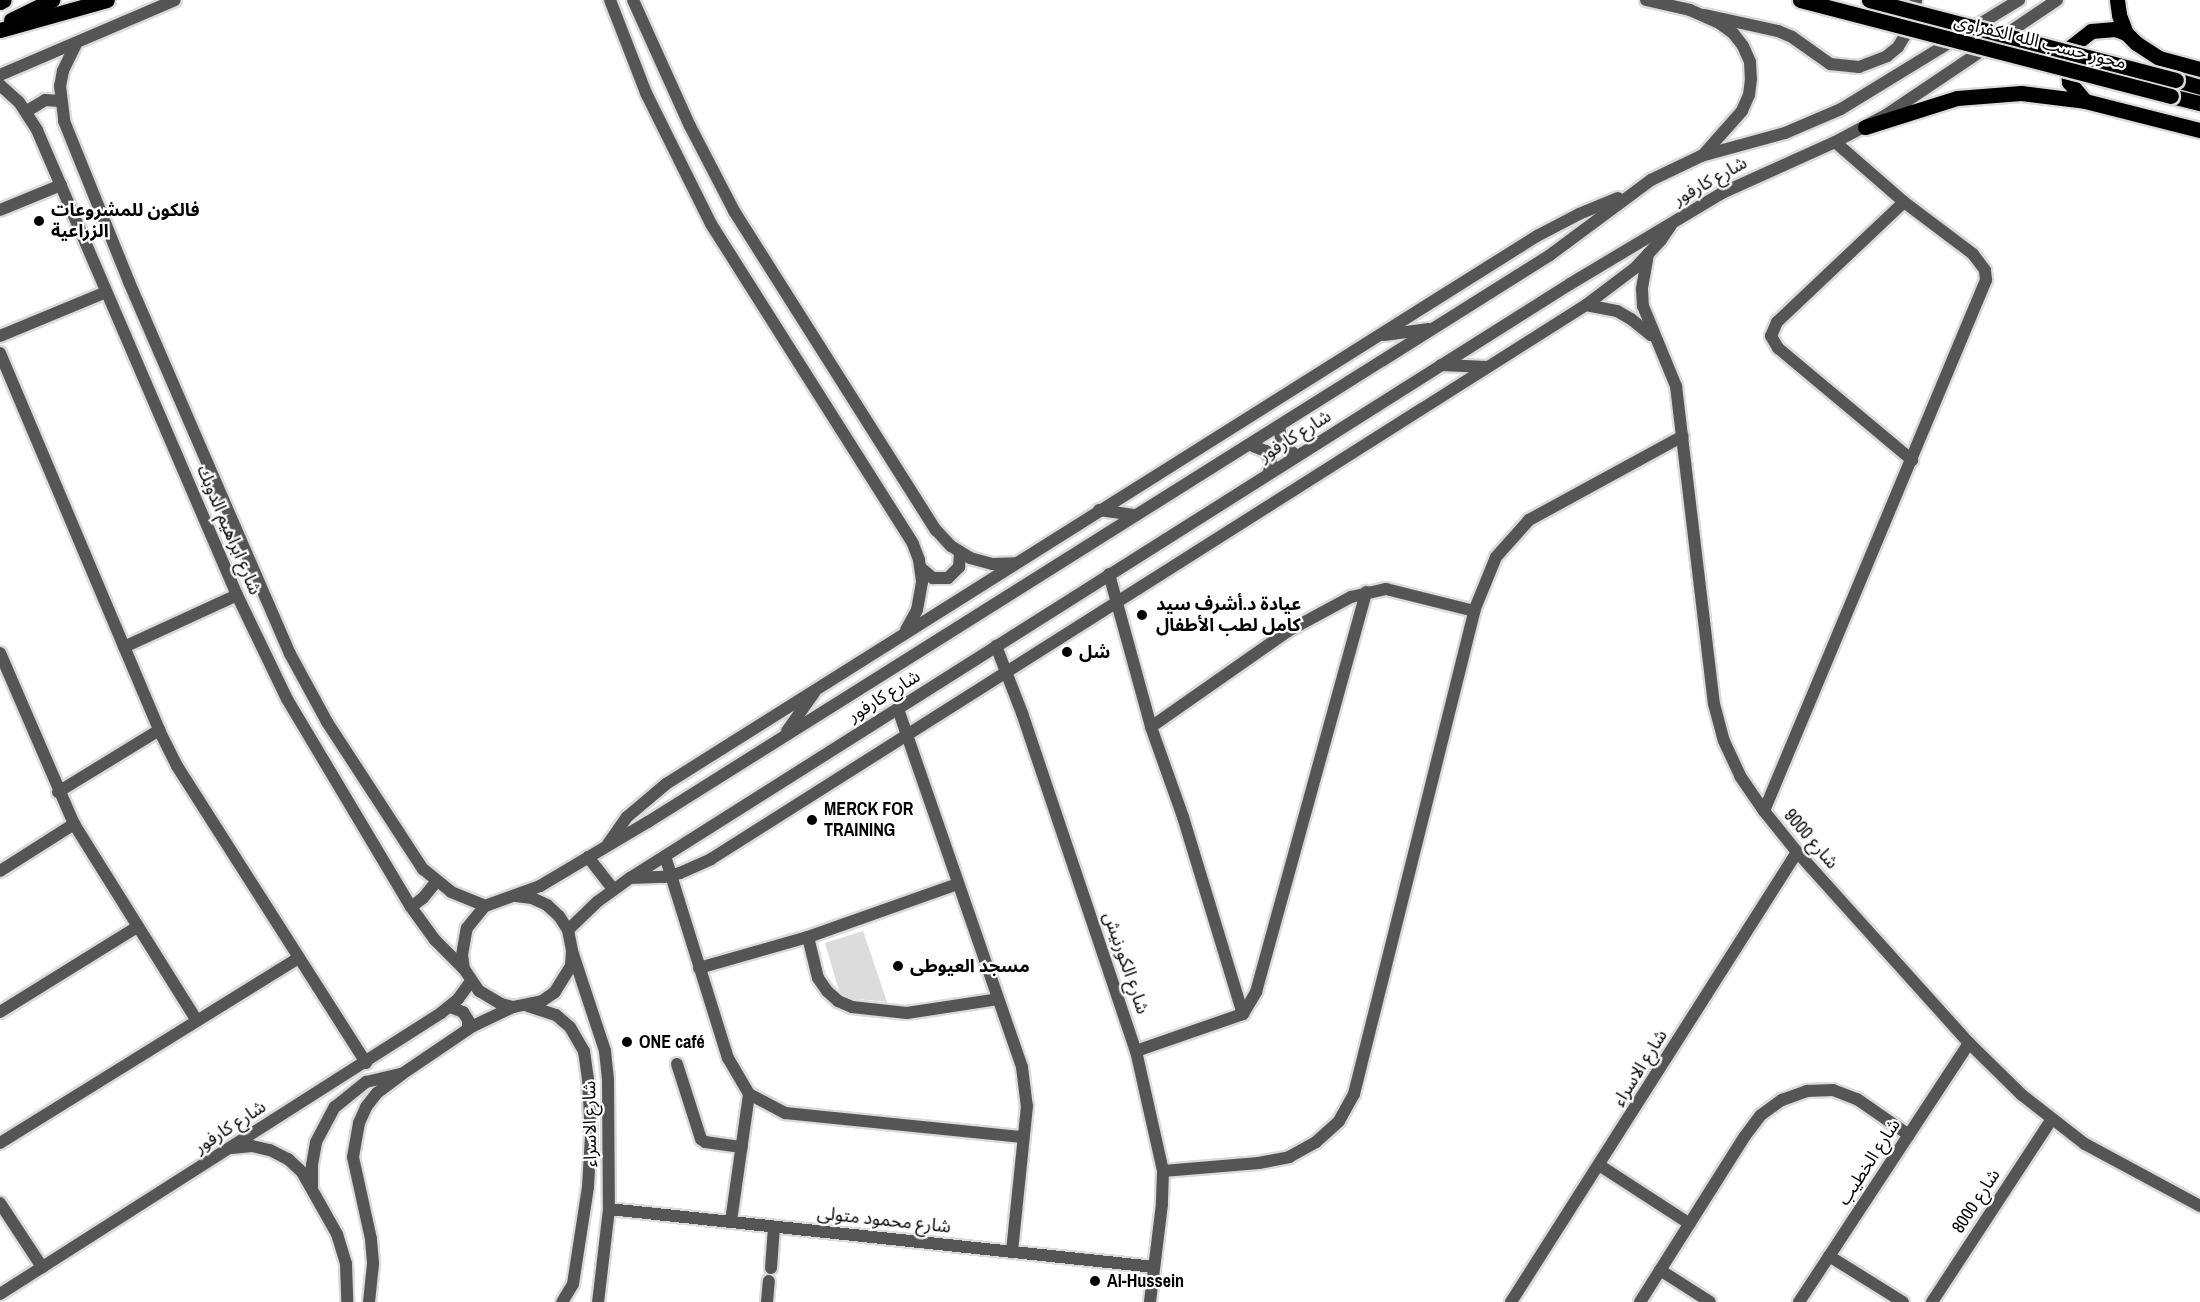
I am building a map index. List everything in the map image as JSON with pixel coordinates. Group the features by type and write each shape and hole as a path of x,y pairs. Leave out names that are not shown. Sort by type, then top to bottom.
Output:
{"main road":[{"path":"0,2 4,0"},
{"path":"0,25 52,0"},
{"path":"0,30 107,0"},
{"name":"محور حسب الله الكفراوى","path":"1800,0 2200,104"},
{"name":"محور حسب الله الكفراوى","path":"1869,0 2200,87"},
{"path":"2117,0 2119,15 2126,33 2141,48 2159,58 2200,69"},
{"path":"2085,101 2069,82 2067,58 2072,46 2080,37 2097,29 2115,29 2126,33"},
{"path":"1865,127 1946,100 1989,94 2053,95 2200,130"}],"street":[{"path":"0,75 175,0"},
{"path":"610,0 658,120 711,224 913,544 921,568 919,603 903,634"},
{"path":"633,0 690,126 734,211 936,530 960,552 982,562 1017,563"},
{"path":"1646,0 1778,31 1792,37 1830,64 1859,67 1887,56 1898,47 1913,22 1916,0"},
{"name":"شارع كارفور","path":"568,930 613,889 1269,472 1672,222 1759,175 1865,127 2057,0"},
{"path":"2015,2 2013,16 2023,22"},
{"name":"شارع كارفور","path":"516,896 551,880 783,737 1134,515 1250,445 1550,255 1651,180 1701,156 1813,122 1868,94 2015,2"},
{"path":"1701,156 1742,111 1749,95 1751,79 1750,62 1743,46 1733,33 1705,15"},
{"name":"شارع ابراهيم الدوبك","path":"76,44 63,71 60,101 64,121 129,282 290,654 327,722 412,854 436,882 459,897 485,906"},
{"path":"1934,54 1945,57 1950,64 1951,72"},
{"name":"شارع ابراهيم الدوبك","path":"0,85 27,111 237,595 287,699 411,907 435,940 464,969"},
{"path":"27,111 45,100 60,101"},
{"path":"1764,812 1986,280 1984,270 1973,254 1904,202 1834,142"},
{"path":"0,210 61,185"},
{"path":"607,845 627,817 652,794 818,687 1558,224 1601,204 1628,195"},
{"path":"1904,202 1777,322 1771,336 1778,348 1912,460"},
{"path":"630,878 670,875 711,859 1586,305 1620,280 1648,254 1672,222"},
{"name":"شارع 9000","path":"1648,254 1642,289 1643,306 1655,340 1676,386 1714,704 1724,741 1740,776 1764,812 1797,852 1969,1043 2051,1120 2085,1144 2200,1206"},
{"path":"0,336 106,292"},
{"path":"1586,305 1617,311 1644,328 1655,340"},
{"path":"1379,335 1433,329"},
{"path":"0,353 159,730 177,766 366,1063"},
{"path":"1441,365 1487,367"},
{"path":"1279,426 1282,444 1297,456"},
{"path":"1163,1171 1259,1163 1289,1157 1316,1142 1339,1121 1354,1094 1474,611 1496,557 1529,520 1683,436"},
{"path":"1250,445 1266,451 1271,461 1269,472"},
{"path":"1099,510 1134,515"},
{"path":"921,568 933,578 948,578 959,567 960,552"},
{"path":"1109,574 1151,727 1183,817 1243,1014"},
{"path":"1151,727 1288,631 1337,603 1366,592 1386,589 1474,611"},
{"path":"1136,1050 1243,1014 1257,992 1366,592"},
{"path":"124,647 237,595"},
{"name":"شارع الكورنيش","path":"996,646 1136,1050 1163,1171 1162,1204 1150,1302"},
{"path":"0,653 58,792 74,824 197,1021"},
{"path":"783,737 818,687"},
{"path":"898,709 1022,1066 1027,1106 1012,1252"},
{"path":"58,792 159,730"},
{"path":"0,871 74,824"},
{"name":"شارع الاسراء","path":"1511,1302 1797,852"},
{"path":"664,856 728,1058 749,1094 785,1113 1023,1137"},
{"path":"588,857 613,889"},
{"path":"411,907 428,893 436,882"},
{"path":"699,968 808,937 958,884"},
{"path":"369,1302 373,1263 371,1239 356,1174 354,1140 366,1107 377,1093 468,1029 513,1007 528,1006 542,1001 560,986 571,966 572,951 568,930 559,916 547,905 532,898 516,896 499,899 485,906 467,928 462,955 464,969 471,981 489,999 513,1007"},
{"path":"0,1012 137,927"},
{"path":"808,937 818,978 826,991 852,1007 907,1013 998,999"},
{"name":"شارع الاسراء","path":"572,951 605,1051 609,1094 609,1209 598,1302"},
{"path":"0,1143 298,958"},
{"name":"شارع كارفور","path":"0,1294 366,1063 450,1007 471,981"},
{"name":"شارع الاسراء","path":"528,1006 556,1015 570,1027 584,1051 588,1079 591,1136 588,1187 573,1284 562,1302"},
{"path":"450,1007 463,1011 468,1020 468,1029"},
{"name":"شارع الخطيب","path":"1799,1302 1969,1043"},
{"path":"677,1064 701,1139 705,1142 742,1147"},
{"path":"312,1188 312,1165 316,1142 335,1107 366,1082 402,1074"},
{"path":"1640,1302 1745,1136 1761,1115 1782,1100 1807,1091 1833,1090 1857,1099 1909,1135"},
{"path":"731,1221 749,1094"},
{"name":"شارع 8000","path":"1932,1302 2051,1120"},
{"path":"232,1148 252,1146 270,1150 288,1159 302,1172 337,1234 347,1276 346,1302"},
{"path":"1599,1165 1690,1224"},
{"path":"0,1203 42,1267"},
{"name":"شارع محمود متولى","path":"609,1209 1154,1267"},
{"path":"767,1302 774,1227"},
{"path":"1829,1256 1903,1302"},
{"path":"1660,1270 1710,1302"}],"shaded area":[{"path":"863,931 887,1002 847,998 839,991 825,943"}],"place":[{"name":"فالكون للمشروعات الزراعية","path":"39,221"},
{"name":"عيادة د.أشرف سيد كامل لطب الأطفال","path":"1142,615"},
{"name":"شل","path":"1067,652"},
{"name":"MERCK FOR TRAINING","path":"812,820"},
{"name":"مسجد العيوطى","path":"898,966"},
{"name":"ONE café","path":"627,1042"},
{"name":"Al-Hussein","path":"1095,1281"}]}
